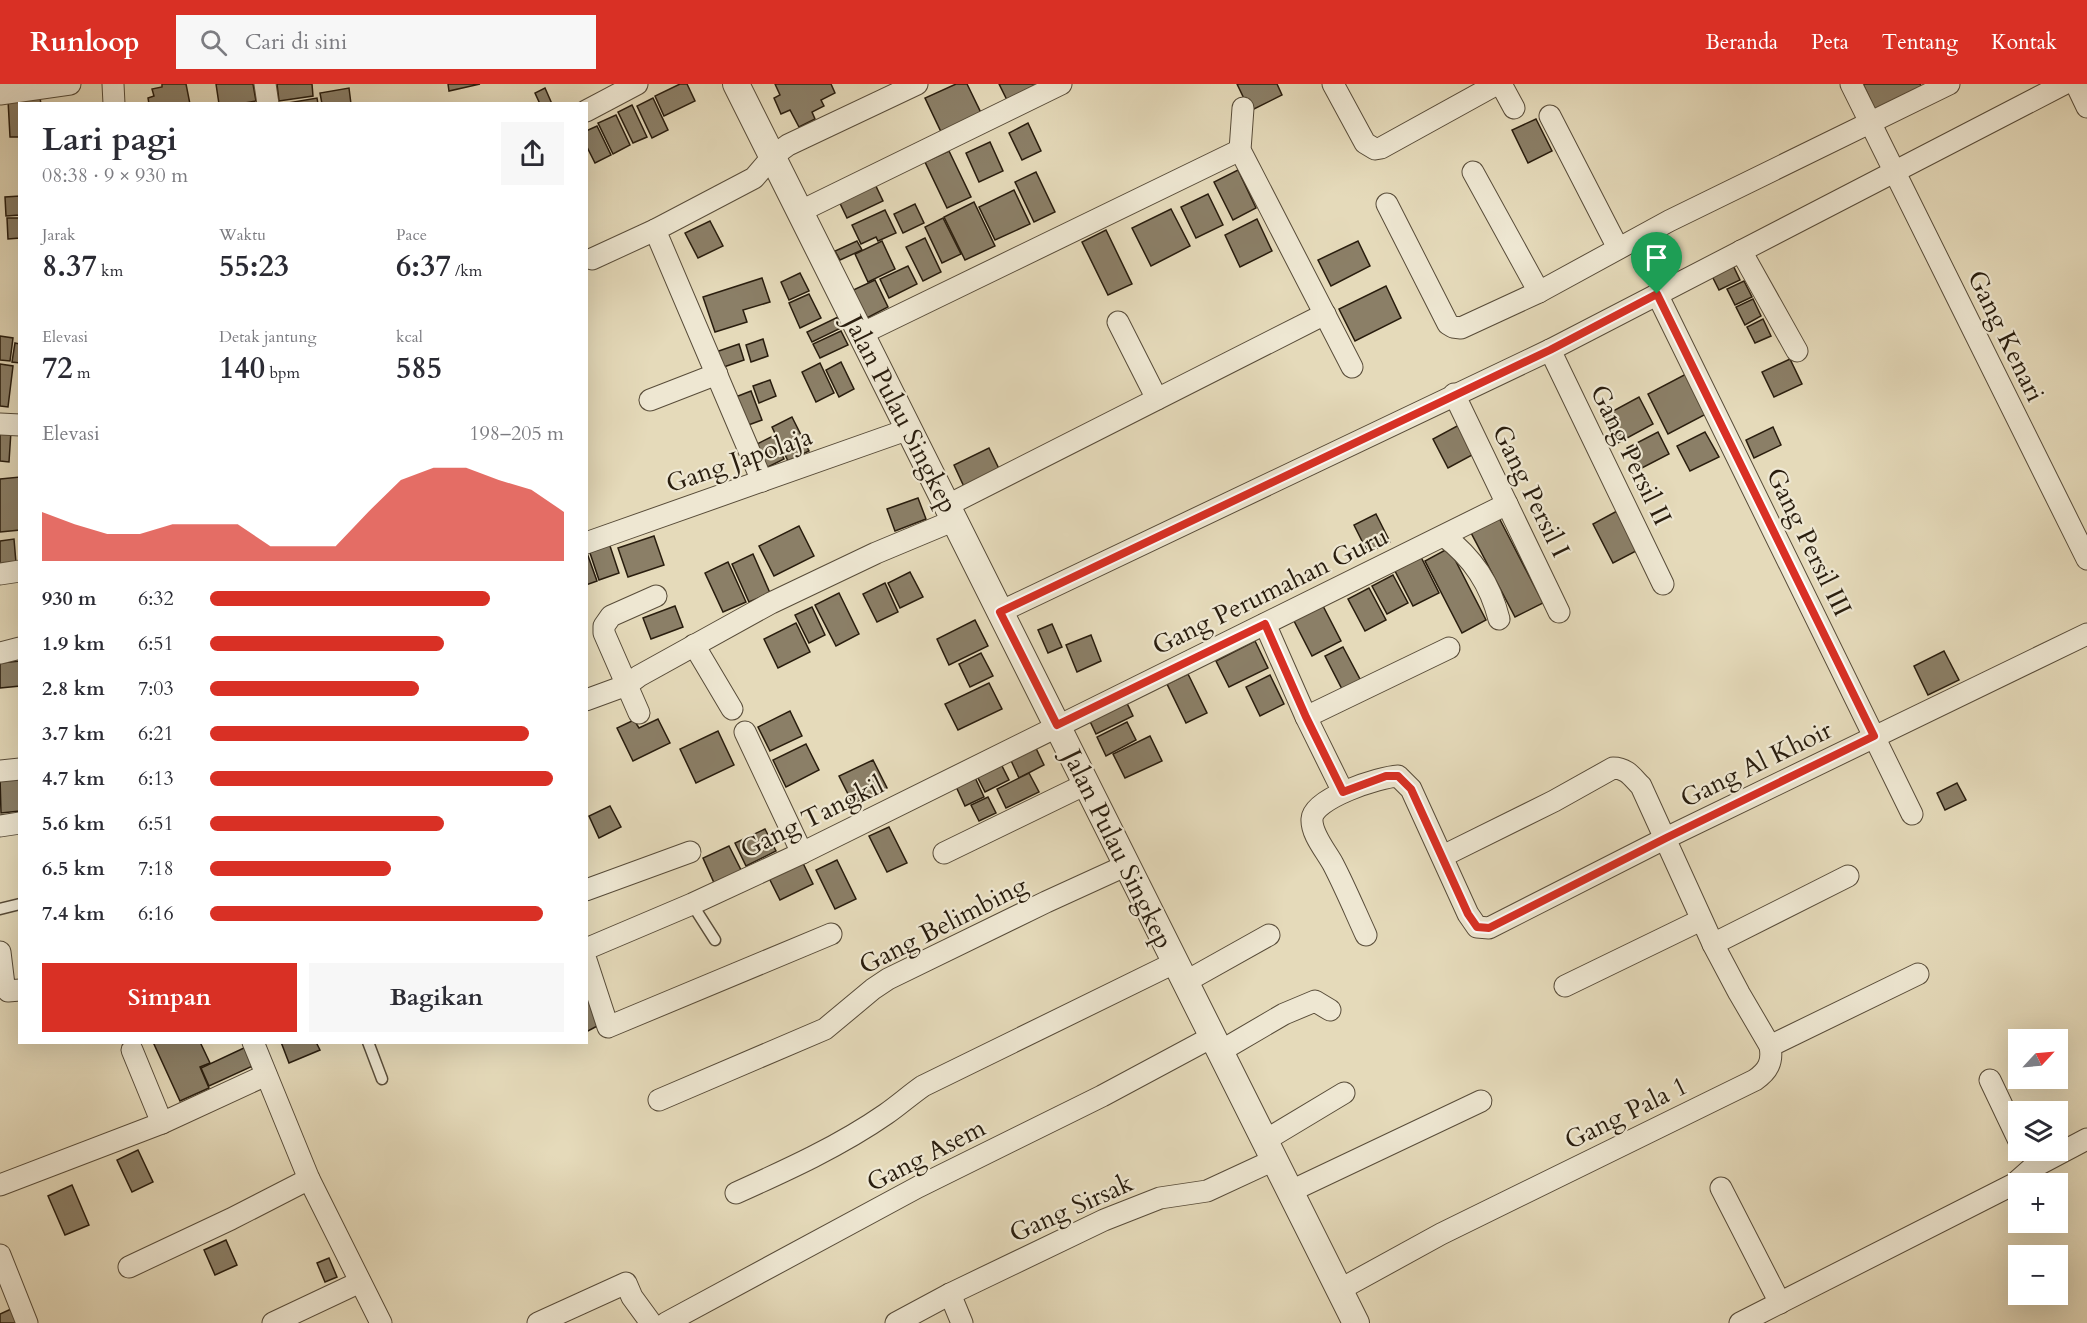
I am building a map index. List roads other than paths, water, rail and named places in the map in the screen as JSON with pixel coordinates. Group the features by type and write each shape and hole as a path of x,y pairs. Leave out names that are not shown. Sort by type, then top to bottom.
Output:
{"street":[{"path":"0,94 70,84"},
{"path":"113,84 114,102"},
{"path":"265,84 268,102"},
{"path":"588,109 603,92 637,84"},
{"name":"Jalan Pulau Singkep","path":"736,84 1356,1323"},
{"path":"592,259 655,230 754,178 773,156 788,145 917,84"},
{"path":"799,212 1061,84"},
{"path":"1333,84 1365,143 1375,149 1381,148 1499,84 1514,108"},
{"name":"Gang Kenari","path":"1851,84 2087,559"},
{"path":"1387,204 1448,324 1461,328 1539,292 1618,248 1873,130 1949,84"},
{"path":"999,609 1550,350 1741,251 1892,165 2064,84"},
{"path":"2076,84 2087,107"},
{"path":"1243,108 1240,150 1352,367"},
{"path":"1550,116 1618,248"},
{"path":"861,334 1240,150"},
{"path":"1473,172 1539,292"},
{"path":"655,230 762,481"},
{"path":"1741,251 1797,351"},
{"name":"Gang Persil III","path":"1657,294 1912,814"},
{"path":"588,699 627,685 639,676 781,598 876,553 1157,399 1325,314"},
{"path":"1118,322 1157,399"},
{"name":"Gang Persil II","path":"1550,350 1663,584"},
{"path":"650,400 717,374"},
{"name":"Gang Persil I","path":"1454,394 1559,612"},
{"path":"0,424 18,425"},
{"name":"Gang Japolaja","path":"588,542 909,429"},
{"name":"Gang Perumahan Guru","path":"1057,725 1507,504"},
{"path":"1444,536 1480,572 1494,601 1499,619"},
{"path":"0,574 18,571"},
{"path":"639,713 604,633 604,626 610,615 656,596"},
{"path":"1265,624 1306,717 1343,792"},
{"name":"Gang Al Khoir","path":"1443,856 1468,914 1477,927 1489,928 1666,838 2087,634"},
{"path":"694,645 732,709"},
{"path":"0,652 18,648"},
{"path":"1306,717 1449,648"},
{"name":"Gang Tangkil","path":"588,948 692,904 802,853 1057,725"},
{"path":"745,732 802,853"},
{"path":"1366,935 1334,865 1313,829 1312,817 1315,809 1343,792 1386,776 1398,776 1411,789 1443,856 1554,801 1613,768 1627,771 1641,786 1701,920 1770,1046 1918,974"},
{"path":"0,771 18,769"},
{"path":"944,853 1086,784"},
{"path":"0,826 18,823"},
{"path":"588,889 690,852"},
{"name":"Gang Belimbing","path":"659,1100 825,1029 888,979 1126,865"},
{"path":"1713,944 1848,876"},
{"path":"1565,986 1701,920"},
{"path":"588,966 608,1027 831,934"},
{"name":"Gang Asem","path":"736,1193 786,1171 833,1146 886,1114 909,1095 930,1083 1179,972 1269,935"},
{"path":"0,952 4,985 8,991 18,990"},
{"name":"Gang Asem","path":"666,1323 918,1187 1102,1096 1315,1001 1330,1010"},
{"path":"254,1044 309,1179 381,1323"},
{"name":"Gang Pala 1","path":"1339,1290 1441,1234 1755,1080 1768,1068 1772,1054 1770,1046"},
{"path":"132,1050 162,1123"},
{"path":"0,1185 162,1123 266,1075"},
{"path":"1990,1080 2008,1118"},
{"name":"Gang Sirsak","path":"896,1323 950,1294 1104,1220 1160,1198 1207,1191 1269,1150 1344,1093"},
{"path":"1289,1192 1481,1101"},
{"path":"2068,1145 2087,1139"},
{"path":"1740,1323 2014,1184 2027,1161"},
{"path":"129,1267 309,1179"},
{"path":"1721,1188 1780,1303"},
{"path":"0,1255 27,1323"},
{"path":"273,1323 360,1282"},
{"path":"538,1323 626,1283 632,1296 651,1323"},
{"path":"950,1294 962,1323"}],"lane":[{"path":"0,909 18,904"},
{"path":"692,904 715,940"},
{"path":"369,1044 382,1079"}]}
